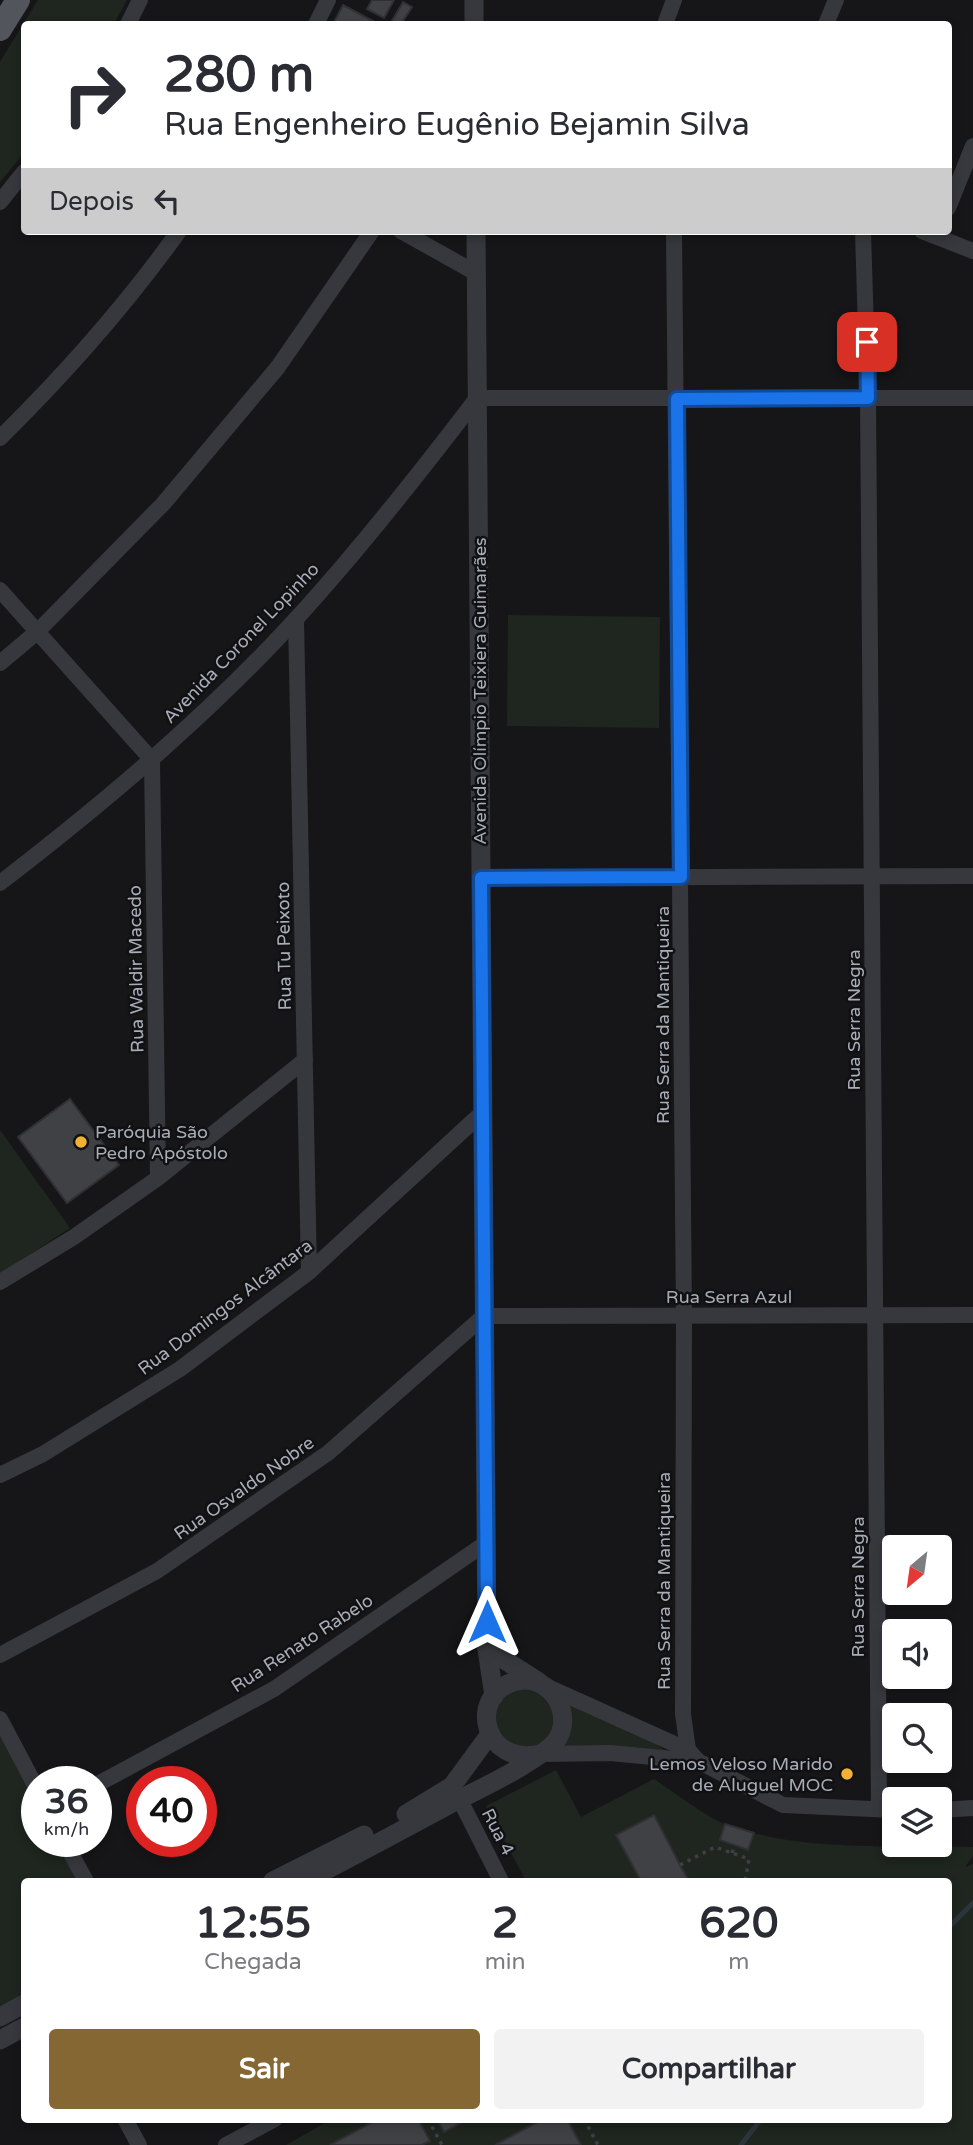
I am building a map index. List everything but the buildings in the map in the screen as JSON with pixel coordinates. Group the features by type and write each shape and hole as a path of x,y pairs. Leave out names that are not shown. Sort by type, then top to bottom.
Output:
{"main road":[{"path":"0,29 18,0"}],"street":[{"path":"130,21 140,0"},
{"path":"318,21 328,0"},
{"path":"474,0 474,21"},
{"path":"666,21 674,0"},
{"path":"828,21 836,0"},
{"path":"952,198 973,146"},
{"path":"0,202 21,176"},
{"path":"0,438 45,393 153,268 176,235"},
{"path":"0,663 37,632 163,504 278,367 369,235"},
{"path":"408,235 476,273"},
{"name":"Avenida Olímpio Teixiera Guimarães","path":"476,235 487,1649 494,1696"},
{"name":"Rua Serra da Mantiqueira","path":"674,235 684,1316 684,1755"},
{"name":"Rua Serra Negra","path":"863,235 868,398 875,1315 886,1787"},
{"path":"937,235 973,251"},
{"path":"477,398 973,398"},
{"name":"Avenida Coronel Lopinho","path":"0,883 69,830 152,760 296,619 389,512 477,398"},
{"path":"0,590 152,760"},
{"name":"Rua Tu Peixoto","path":"296,619 309,1272"},
{"name":"Rua Waldir Macedo","path":"152,760 158,1178"},
{"path":"481,878 973,876"},
{"path":"0,1282 74,1237 158,1178 305,1060"},
{"name":"Rua Domingos Alcântara","path":"0,1475 43,1454 180,1368 309,1272 483,1112"},
{"name":"Rua Serra Azul","path":"484,1316 973,1315"},
{"name":"Rua Osvaldo Nobre","path":"0,1655 157,1571 328,1453 484,1316"},
{"name":"Rua Renato Rabelo","path":"112,1776 274,1689 486,1544"},
{"path":"487,1649 544,1685 783,1805 882,1810"},
{"path":"299,1878 500,1780 540,1754 550,1747 562,1728 561,1704 555,1694 544,1685 524,1680 512,1682 494,1696 487,1715 490,1734 497,1744 517,1756 540,1754 610,1753 684,1755"},
{"path":"0,1719 25,1766"},
{"path":"299,1878 452,1786 490,1734"},
{"name":"Rua 4","path":"460,1800 499,1878"},
{"path":"952,1809 973,1808"},
{"path":"73,1857 84,1878"},
{"path":"0,2017 21,2006"},
{"path":"0,2040 21,2029"},
{"path":"127,2123 139,2145"},
{"path":"226,2145 267,2123"}],"path":[{"path":"732,1853 735,1845"},
{"path":"680,1865 715,1847 749,1859 746,1878"},
{"path":"430,2123 442,2145"},
{"path":"586,2123 598,2145"}],"shaded area":[{"path":"38,0 127,0 116,21 25,21"},
{"path":"21,28 21,157 0,182 0,62"},
{"path":"508,615 660,617 659,728 507,726"},
{"path":"0,1130 70,1228 0,1274"},
{"path":"534,1685 560,1720 536,1752 499,1741 492,1709 503,1692"},
{"path":"561,1698 650,1740 672,1755 555,1749"},
{"path":"0,1732 21,1771 21,1857 67,1857 78,1878 21,1878 21,2004 0,2015"},
{"path":"556,1770 581,1817 654,1779 719,1821 755,1834 817,1843 882,1846 882,1857 952,1857 952,1847 973,1847 973,1856 965,1867 973,1864 973,2145 286,2145 325,2123 952,2123 952,1878 524,1878 486,1806"}],"waterway":[{"path":"952,1924 973,1903"},
{"path":"741,2145 758,2123"}],"place":[{"name":"Paróquia São Pedro Apóstolo","path":"81,1142"},
{"name":"Lemos Veloso Marido de Aluguel MOC","path":"847,1774"}],"route":[{"path":"487,1622 481,878 681,877 677,399 868,398 867,342"}]}
